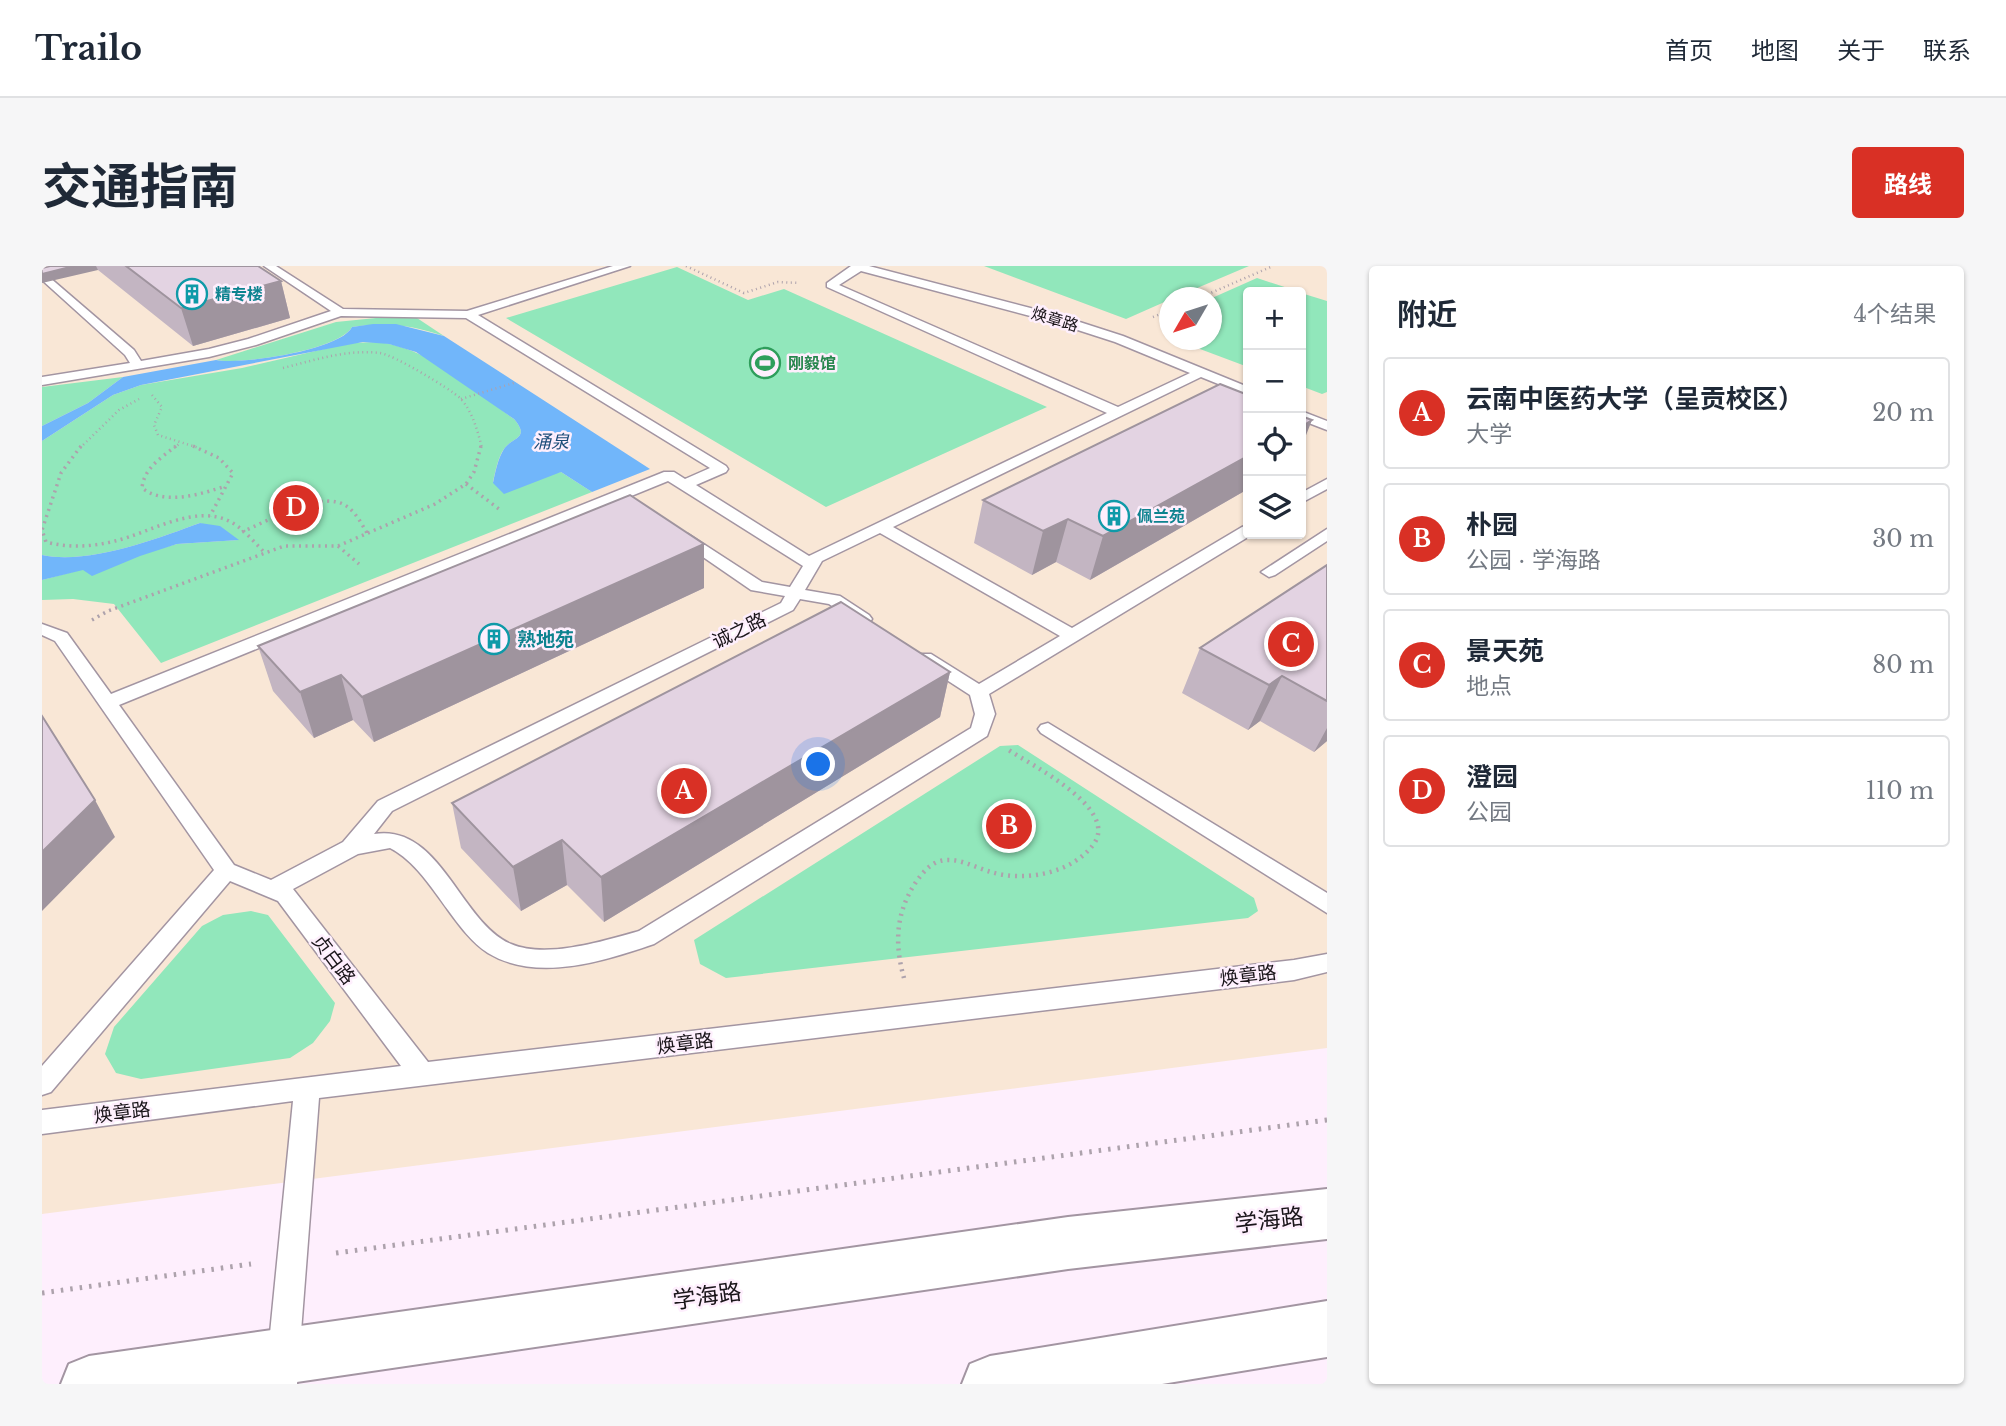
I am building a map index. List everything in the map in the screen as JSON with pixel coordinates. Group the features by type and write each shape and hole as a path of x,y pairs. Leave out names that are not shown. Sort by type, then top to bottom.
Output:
{"main road":[{"name":"学海路","path":"89,1384 282,1369 1069,1243 1327,1213"},
{"path":"990,1384 1327,1329"}],"lane":[{"path":"269,266 340,312"},
{"path":"42,382 138,366 252,342 340,312 469,315 625,266"},
{"path":"857,266 831,285 1119,413"},
{"name":"焕章路","path":"857,266 1057,319 1119,339 1243,390"},
{"path":"42,274 130,353 138,366"},
{"path":"469,315 721,469 684,485"},
{"name":"诚之路","path":"273,889 351,848 385,806 787,606 816,558 1202,372"},
{"path":"1306,417 1327,426"},
{"path":"107,703 624,500 669,475 811,565"},
{"path":"1306,496 1327,483"},
{"path":"665,526 757,586 834,600 878,628"},
{"path":"881,527 1073,636"},
{"path":"979,692 1243,533"},
{"path":"1269,572 1327,534"},
{"path":"42,1084 226,871 107,703 51,633"},
{"path":"351,848 394,841 413,853 490,942 506,953 533,957 573,956 610,950 646,938 980,730 985,714 979,692 912,650"},
{"path":"1048,729 1327,904"},
{"name":"贞白路","path":"226,871 286,895 422,1074"},
{"name":"焕章路","path":"42,1122 1294,970 1327,963"},
{"path":"282,1369 307,1088"}],"path":[{"path":"686,266 744,293 778,282 831,285"},
{"path":"1222,288 1273,266"},
{"path":"51,633 284,546 338,546 435,504 467,484 482,450 478,430 461,399 395,357 381,353 346,353 275,370"},
{"path":"461,399 523,380"},
{"path":"159,390 119,410 88,439 61,473 42,530 44,543 62,547 104,544 184,519 210,516 228,521 265,553"},
{"path":"150,393 157,397 162,407 153,425 158,435 179,444 208,451 226,460 233,473 210,516"},
{"path":"179,444 144,472 141,483 143,490 166,499 187,499 227,485"},
{"path":"242,533 316,504 335,501 351,509 367,533"},
{"path":"918,1015 897,960 896,943 902,905 926,869 937,861 949,860 999,874 1039,874 1076,861 1097,841 1100,830 1096,815 1087,803 980,730"},
{"path":"42,1293 1327,1120"}],"shaded area":[{"path":"42,266 1327,266 1327,1048 42,1214"}],"green space":[{"path":"984,266 1249,266 1200,287 1159,287 1159,304 1126,319"},
{"name":"刚毅馆","path":"677,267 748,300 784,289 1047,407 826,507 506,318"},
{"path":"1257,278 1285,287 1243,287 1243,365 1203,350 1222,350 1222,294"},
{"path":"1306,295 1327,301 1327,392 1322,394 1306,388"},
{"path":"386,317 417,318 444,336 399,326 352,327 329,343 310,349 267,358 216,360 336,322"},
{"path":"377,342 415,352 432,361 514,419 521,430 520,434 502,452 493,482 561,472 592,492 161,663 114,604 73,599 42,600 42,580 177,544 238,540 200,523 122,549 80,556 42,555 42,441 113,395 141,385 242,368 350,343"},
{"path":"123,377 88,403 42,426 42,387"},
{"path":"1018,745 1254,898 1258,911 1248,918 726,978 700,964 694,940 1000,746"},
{"path":"251,911 268,915 335,1003 330,1021 313,1043 290,1058 141,1079 116,1073 105,1054 114,1027 202,926 223,915"}],"water":[{"name":"涌泉","path":"396,324 444,336 650,469 592,492 561,472 504,494 493,483 502,453 520,434 521,430 514,419 416,352 389,344 363,342 141,385 113,395 42,441 42,426 88,403 123,377 216,360 246,360 289,354 330,343 352,327"},
{"path":"200,523 220,526 239,540 177,544 92,576 83,570 42,580 42,555 80,556 122,549"}],"building":[{"path":"74,266 42,274 42,268"},
{"path":"126,266 258,266 281,281 181,308"},
{"path":"1220,384 1243,393 1243,459 1103,536 1068,519 1043,531 983,500"},
{"path":"630,495 704,544 362,697 341,675 300,692 258,646"},
{"path":"1327,565 1327,701 1282,676 1269,685 1200,648"},
{"path":"841,602 950,672 601,877 562,840 513,867 452,803"},
{"path":"42,716 95,800 42,852"}],"place":[{"name":"精专楼","path":"192,294"},
{"name":"刚毅馆","path":"765,363"},
{"name":"澄园","path":"296,508"},
{"name":"佩兰苑","path":"1114,516"},
{"name":"熟地苑","path":"494,639"},
{"name":"景天苑","path":"1291,644"},
{"name":"云南中医药大学（呈贡校区）","path":"684,791"},
{"name":"朴园","path":"1009,826"}]}
